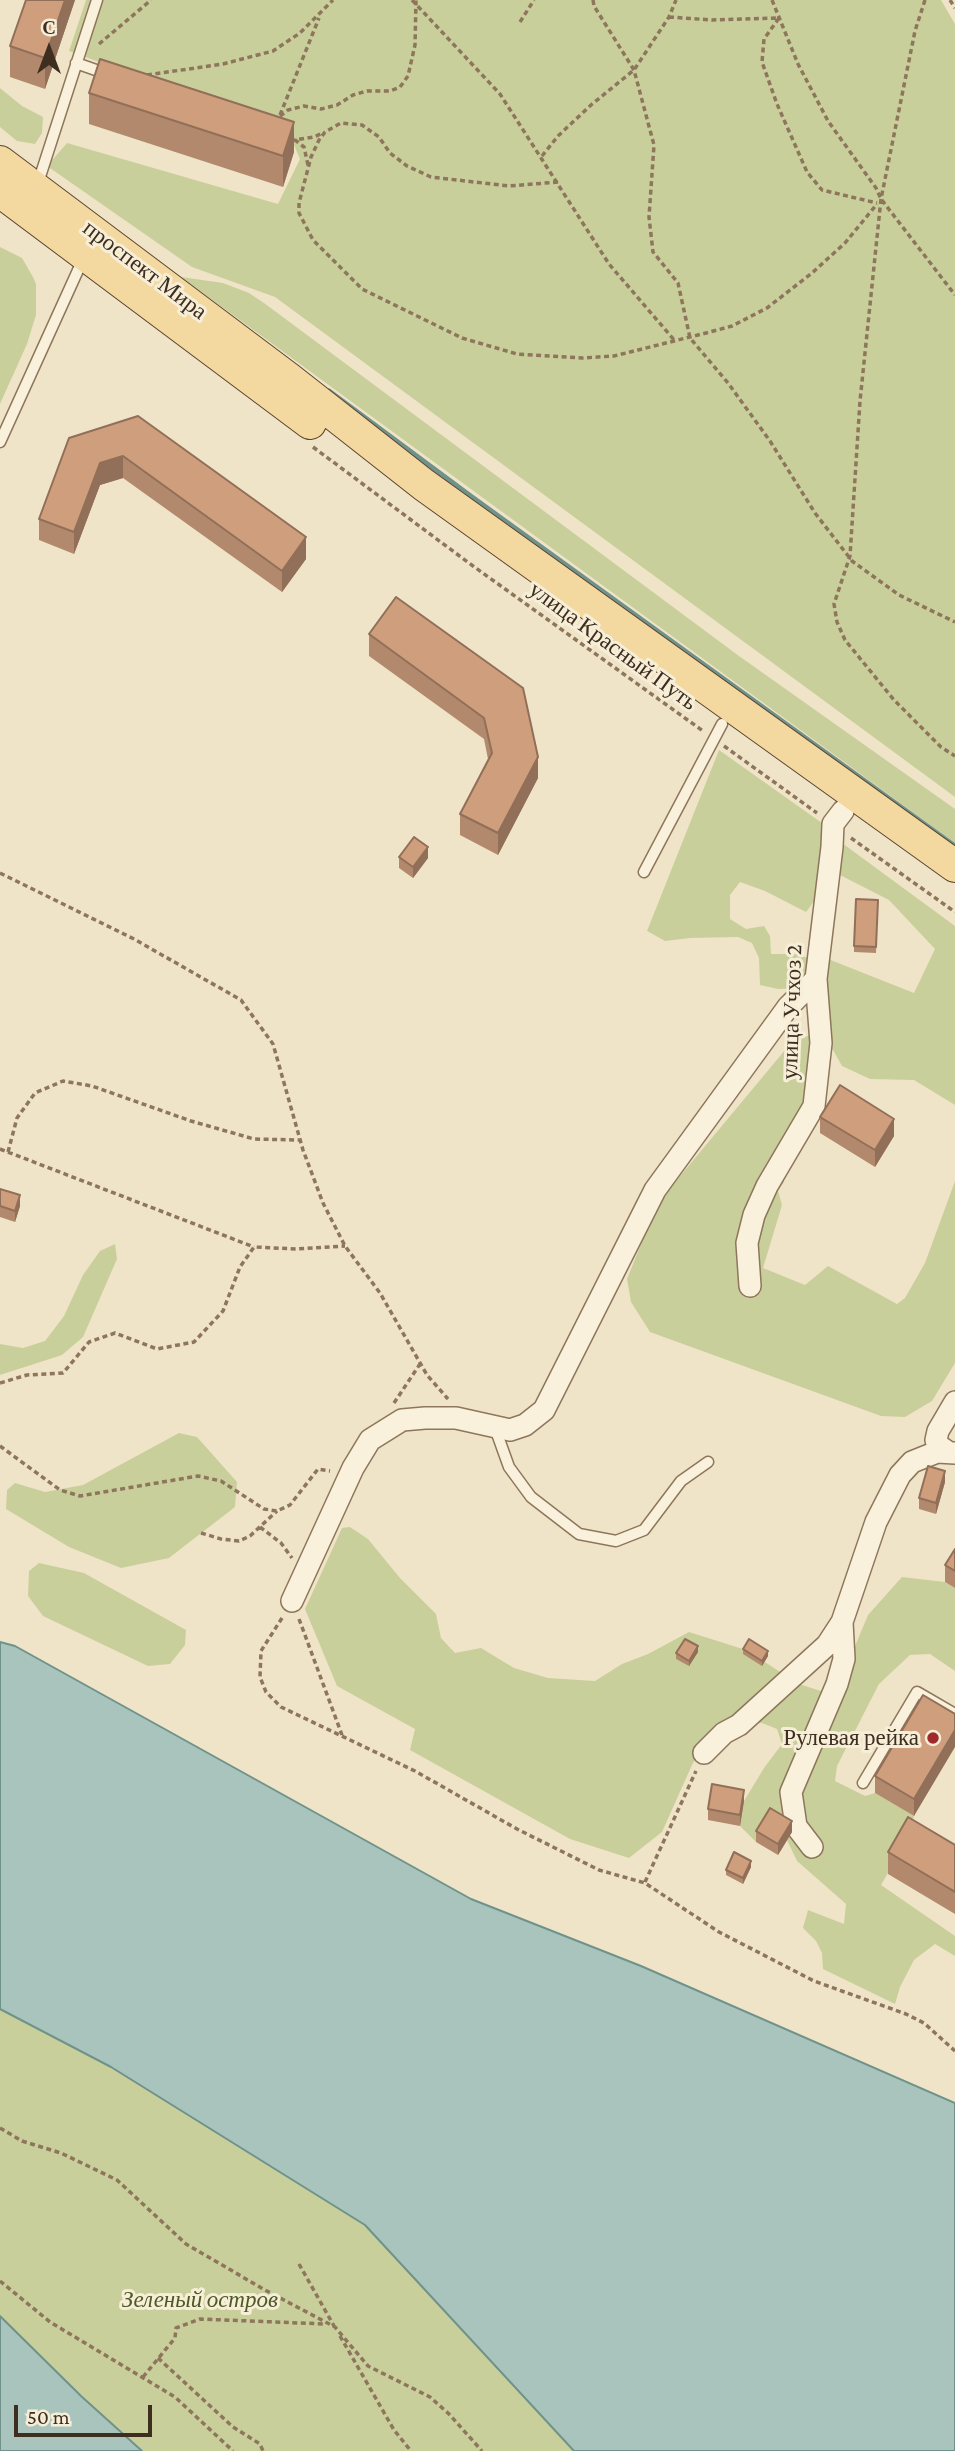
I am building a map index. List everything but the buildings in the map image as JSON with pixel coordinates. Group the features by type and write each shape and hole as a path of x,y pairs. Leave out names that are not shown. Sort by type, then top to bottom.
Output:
{"main road":[{"name":"проспект Мира","path":"0,162 282,388"},
{"name":"проспект Мира","path":"0,191 85,254 282,388"},
{"name":"улица Красный Путь","path":"282,388 496,562 718,732 838,818 955,889"},
{"name":"улица Красный Путь","path":"282,388 424,485 955,866"}],"street":[{"name":"улица Учхоз 2","path":"750,1286 747,1242 754,1215 767,1186 814,1106 821,1043 817,979 832,847 838,818"},
{"path":"295,1592 353,1468 370,1440 402,1420 456,1418 495,1429 510,1430 525,1425 544,1410 655,1190 789,1007 817,979"},
{"path":"952,1452 938,1445 936,1440 938,1431 955,1402"},
{"path":"704,1753 827,1645 842,1622 876,1522 900,1475 912,1462 937,1452 952,1452"},
{"path":"812,1847 796,1826 791,1792 844,1659 842,1622"}],"lane":[{"path":"37,189 97,0"},
{"path":"76,63 127,80"},
{"path":"0,442 85,254"},
{"path":"644,872 718,732"},
{"path":"495,1429 509,1467 531,1497 579,1534 617,1541 645,1530 681,1481 708,1462"},
{"path":"863,1783 917,1692 955,1714"}],"path":[{"path":"76,63 151,0"},
{"path":"115,76 160,74 223,64 273,51 300,33 333,0"},
{"path":"520,23 534,0"},
{"path":"593,0 594,6 634,70 654,145 649,217 653,252 678,283 690,338 728,383 815,513 852,561 899,595 955,622"},
{"path":"541,157 566,128 634,70 669,17 676,0"},
{"path":"772,0 798,64 828,121 881,199 955,295"},
{"path":"925,0 915,31 881,199 860,401 850,556 834,604 837,622 845,640 894,700 941,747 955,756"},
{"path":"950,0 955,8"},
{"path":"280,116 288,110 304,106 321,109 337,105 353,95 367,91 390,91 400,87 408,76 415,45 415,1"},
{"path":"415,1 500,94 609,264 676,341"},
{"path":"277,124 319,16"},
{"path":"669,17 712,20 779,18"},
{"path":"779,18 764,39 762,62 807,172 822,190 877,204"},
{"path":"308,167 304,147 295,140 314,138 341,123 362,125 379,137 390,153 407,166 431,177 509,186 558,182"},
{"path":"325,132 308,167 299,203 303,223 313,240 362,289 462,338 517,354 582,358 614,356 732,326 767,308 811,273 845,243 881,199"},
{"path":"311,446 473,566 718,732 838,818 955,912"},
{"path":"0,873 134,939 241,1000 273,1044 299,1140 323,1203 345,1246 380,1293 426,1376 468,1421"},
{"path":"8,1153 18,1118 35,1093 63,1081 92,1086 191,1121 254,1139 299,1140"},
{"path":"0,1149 254,1247 297,1249 345,1246"},
{"path":"0,1383 27,1376 63,1373 89,1342 115,1333 157,1349 194,1342 223,1311 240,1267 254,1247"},
{"path":"0,1446 60,1490 80,1496 198,1476 221,1481 264,1509 277,1511"},
{"path":"201,1533 239,1541 250,1536 277,1511 290,1505 318,1469 338,1472 353,1468"},
{"path":"260,1527 281,1542 293,1559 295,1592 342,1735"},
{"path":"295,1592 261,1651 260,1677 266,1692 281,1707 415,1771 517,1829 599,1870 645,1883 719,1932 814,1981 924,2023 955,2051"},
{"path":"645,1883 704,1753"},
{"path":"0,2128 22,2141 61,2153 117,2180 186,2244 335,2327 368,2366 430,2397 482,2451"},
{"path":"299,2264 394,2431 411,2451"},
{"path":"0,2281 50,2322 175,2397 233,2451"},
{"path":"143,2377 175,2338 176,2328 200,2319 319,2322 335,2327"},
{"path":"158,2358 233,2427 260,2444 263,2451"}],"green space":[{"path":"86,0 941,0 955,24 955,797 275,297 192,267 47,166 67,143 278,204 300,159 288,131 69,51"},
{"path":"0,88 22,106 43,117 42,133 35,144 17,141 0,127"},
{"path":"0,247 22,258 33,277 36,284 36,315 27,344 0,404"},
{"path":"181,277 223,283 249,293 264,303 739,656 955,809 955,843"},
{"path":"719,750 829,828 815,900 806,912 765,891 740,882 730,895 730,919 746,929 764,926 770,936 771,954 795,954 811,959 810,988 778,989 760,985 759,958 752,943 738,937 665,941 647,931"},
{"path":"842,843 955,926 955,1105 914,1080 870,1079 842,1066 824,1034 822,1007 828,959 914,993 935,949 889,900 838,874"},
{"path":"809,1036 816,1048 814,1068 786,1155 784,1182 778,1191 782,1205 763,1268 805,1285 828,1266 897,1304 905,1298 925,1263 955,1181 955,1363 932,1401 905,1417 881,1416 650,1332 631,1302 627,1279 666,1193 785,1050 799,1037"},
{"path":"115,1244 117,1259 83,1337 62,1355 0,1375 0,1344 23,1348 45,1341 64,1316 83,1275 100,1251"},
{"path":"179,1433 197,1437 237,1482 235,1507 169,1558 121,1568 69,1547 6,1509 7,1490 15,1483 45,1492 83,1485"},
{"path":"350,1527 368,1539 400,1578 436,1614 441,1638 455,1653 481,1648 514,1668 548,1678 595,1681 622,1664 648,1654 689,1632 746,1650 799,1684 821,1691 837,1689 868,1615 902,1577 945,1582 955,1588 955,1671 930,1654 910,1655 879,1684 837,1766 835,1781 865,1796 875,1793 914,1816 908,1839 881,1885 955,1936 955,1956 935,1944 914,1960 900,1987 895,2004 823,1969 822,1953 816,1941 803,1928 808,1910 844,1924 846,1904 797,1861 787,1840 791,1832 756,1842 740,1826 744,1801 782,1744 777,1729 762,1723 734,1720 709,1736 692,1765 662,1832 629,1858 570,1839 410,1750 415,1729 337,1686 305,1609 342,1528"},
{"path":"39,1563 84,1573 186,1630 185,1645 170,1664 148,1666 43,1616 28,1596 29,1571"},
{"name":"Зеленый остров","path":"0,2009 111,2067 365,2225 574,2451 142,2451 81,2396 0,2316"}],"water":[{"path":"0,1642 15,1646 471,1899 641,1966 955,2103 955,2451 574,2451 365,2225 111,2067 0,2009"},
{"path":"0,2316 81,2396 142,2451 0,2451"}],"waterway":[{"path":"329,391 955,846"}],"place":[{"name":"Рулевая рейка","path":"933,1738"}]}
